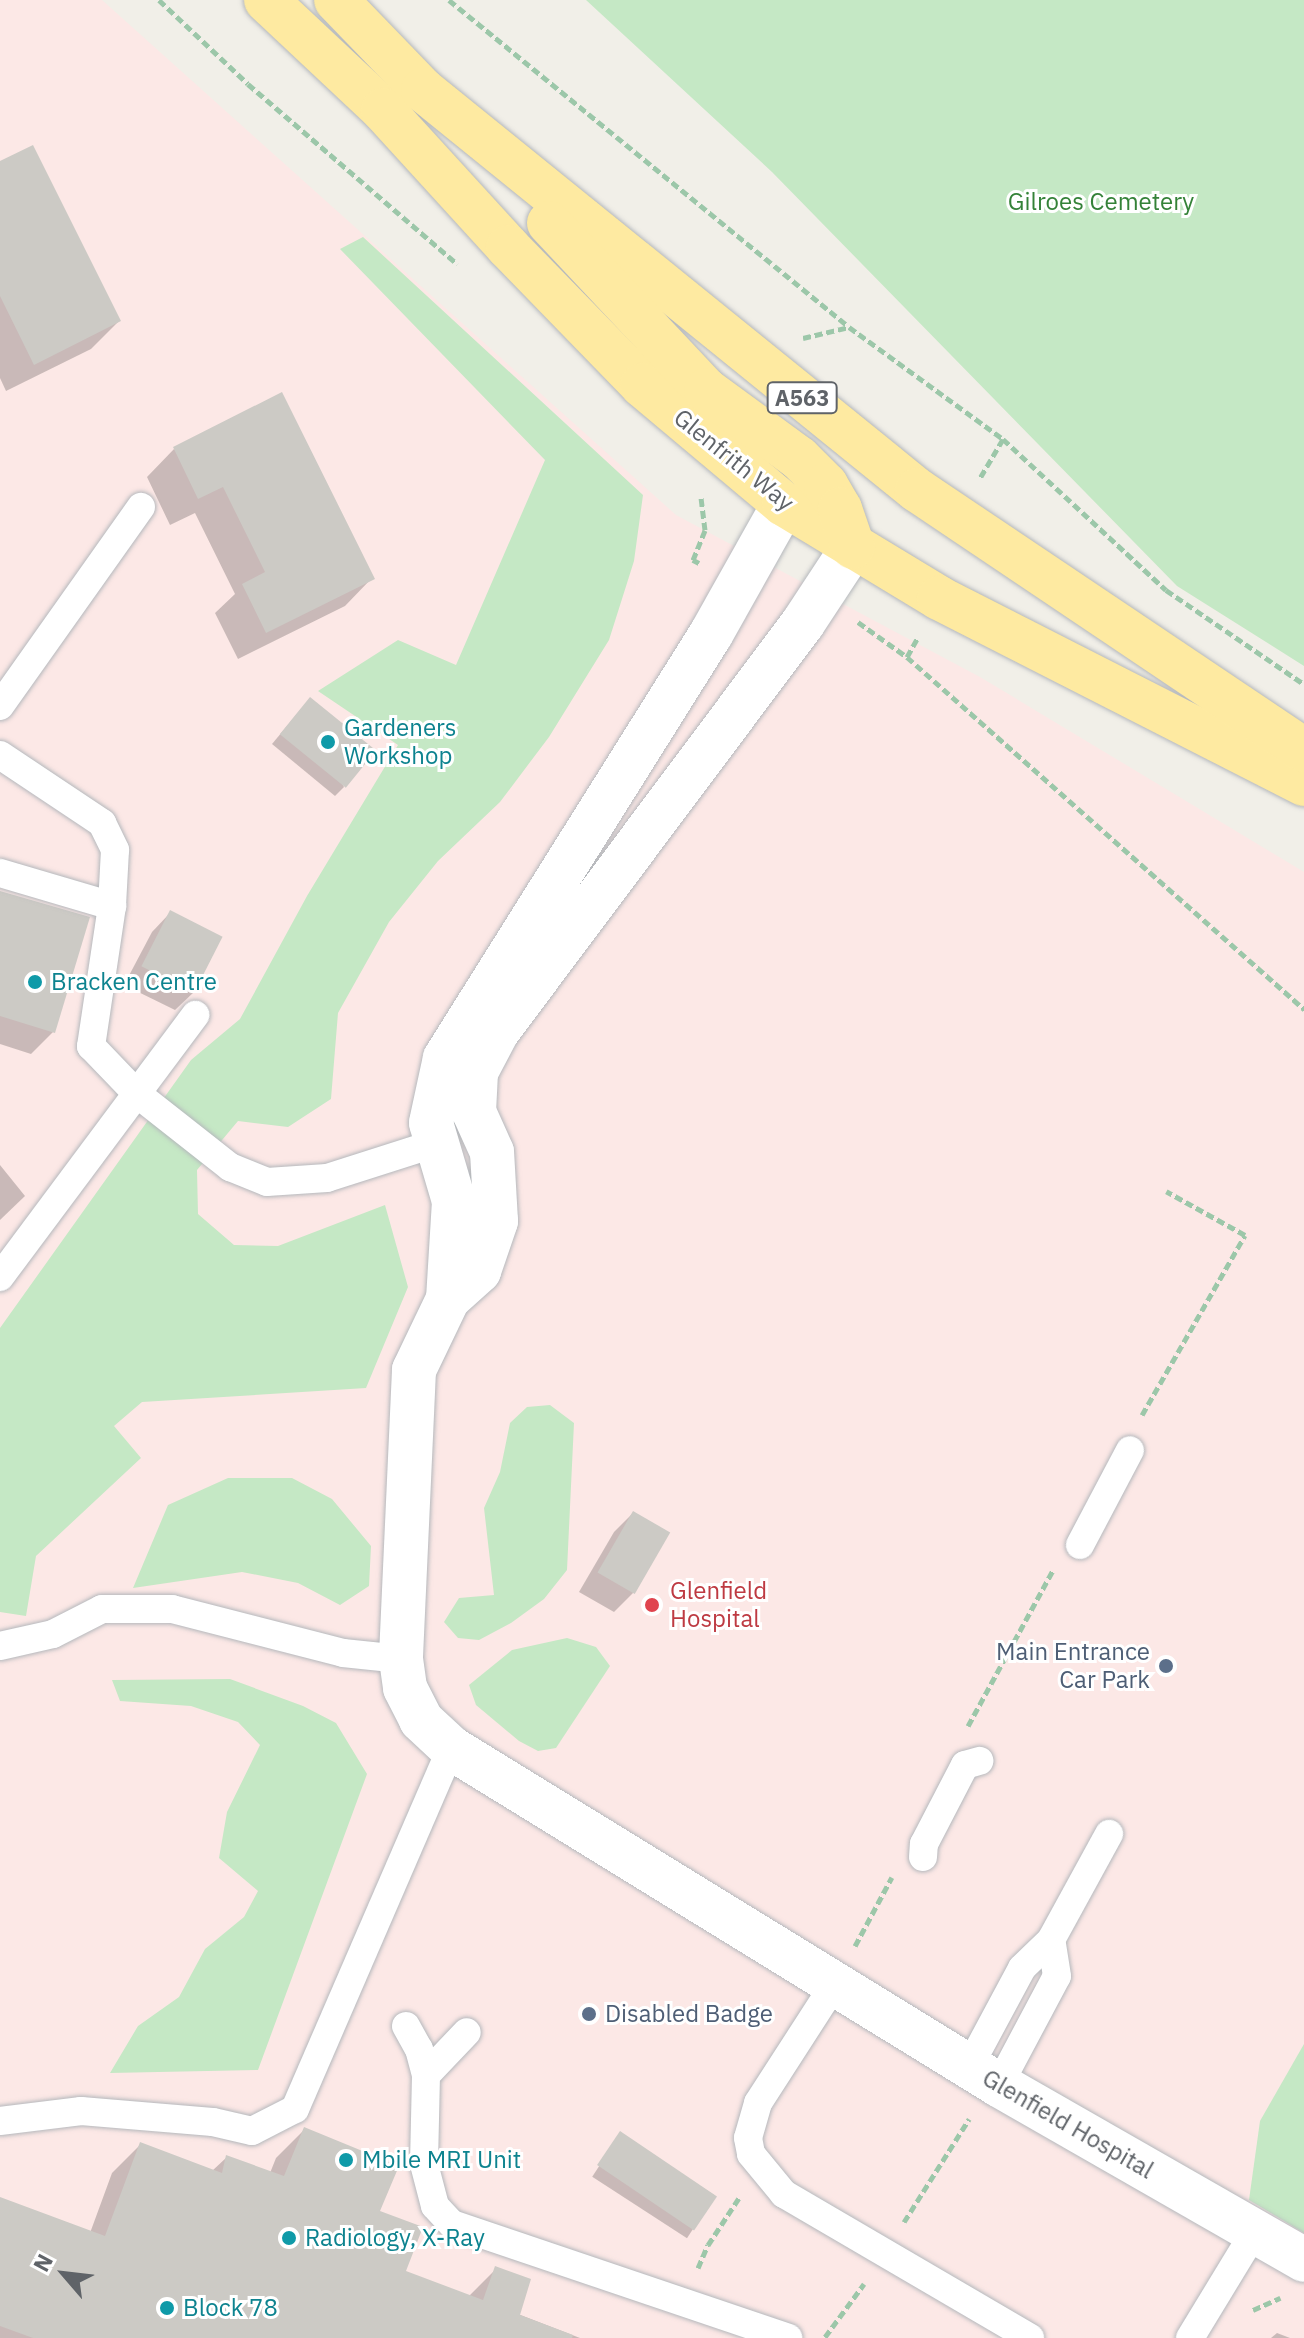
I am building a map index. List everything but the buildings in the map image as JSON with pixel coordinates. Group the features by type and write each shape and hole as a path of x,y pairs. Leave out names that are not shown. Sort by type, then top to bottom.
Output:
{"highway":[{"name":"Glenfrith Way","path":"266,0 383,110 508,247 642,385 784,504 966,612 1304,784"},
{"name":"A563","path":"336,0 706,390 799,458 826,485 840,509 853,547"},
{"name":"A563","path":"423,90 917,490 1304,750"},
{"name":"A563","path":"784,504 826,485 859,480 917,490"}],"street":[{"path":"448,1299 454,1201 431,1123 445,1058 711,634 784,504"},
{"path":"448,1299 479,1271 496,1221 492,1152 474,1112 476,1072 497,1032 803,623 853,547"},
{"name":"Glenfield Hospital","path":"448,1299 414,1370 401,1659 405,1688 421,1720 451,1748 986,2078 1304,2260"}],"lane":[{"path":"0,706 141,507"},
{"path":"0,755 102,823 115,850 112,906 91,1046 136,1093 230,1167 267,1182 327,1178 437,1143"},
{"path":"0,873 112,906"},
{"path":"0,1277 195,1015"},
{"path":"1080,1545 1130,1450"},
{"path":"0,1671 5,1645 53,1634 102,1609 172,1609 343,1653 401,1659"},
{"path":"0,2121 81,2111 200,2121 252,2131 295,2109 451,1748"},
{"path":"923,1857 924,1844 965,1765 979,1761"},
{"path":"986,2078 1057,1976 1051,1940 1109,1834"},
{"path":"834,1985 751,2119 748,2138 751,2154 784,2194 1030,2338"},
{"path":"406,2026 419,2049 426,2075 424,2164 435,2206 452,2224 788,2338"},
{"path":"426,2075 467,2032"},
{"path":"1190,2338 1255,2231"}],"path":[{"path":"449,0 849,327"},
{"path":"1003,439 1166,590 1304,684"},
{"path":"907,657 1304,1009"},
{"path":"824,2338 935,2176 986,2078"},
{"path":"683,2304 708,2245 760,2166"},
{"path":"1248,2315 1255,2308 1283,2297 1294,2302"}],"shaded area":[{"name":"Glenfield Hospital","path":"0,0 102,0 676,515 980,677 1304,872 1304,2338 0,2338"}],"green space":[{"name":"Gilroes Cemetery","path":"586,0 1304,0 1304,666 1177,586 772,172"},
{"path":"363,237 643,495 634,561 609,640 549,737 500,802 438,861 389,922 338,1013 331,1099 288,1127 238,1121 197,1170 198,1214 234,1245 278,1246 385,1205 408,1287 366,1388 142,1402 114,1426 141,1458 36,1556 26,1616 0,1612 0,1328 191,1060 240,1019 307,896 398,745 318,691 398,640 456,665 545,460 340,249"},
{"path":"550,1405 574,1423 567,1570 544,1599 511,1623 479,1640 458,1638 444,1622 459,1598 494,1595 484,1508 500,1472 510,1423 527,1407"},
{"path":"228,1478 292,1478 332,1499 371,1546 369,1586 340,1605 298,1583 242,1572 133,1588 168,1505"},
{"path":"567,1638 596,1647 610,1666 556,1748 538,1751 519,1741 476,1705 469,1685 512,1650"},
{"path":"230,1679 303,1706 336,1723 367,1774 258,2070 110,2073 138,2026 179,1997 205,1949 244,1917 258,1891 219,1858 227,1812 260,1745 238,1722 191,1706 120,1701 112,1680"},
{"path":"1304,2044 1304,2233 1249,2200 1260,2121"}],"place":[{"name":"Gardeners Workshop","path":"328,742"},
{"name":"Bracken Centre","path":"35,982"},
{"name":"Glenfield Hospital","path":"652,1605"},
{"name":"Main Entrance Car Park","path":"1166,1666"},
{"name":"Disabled Badge","path":"589,2014"},
{"name":"Mbile MRI Unit","path":"346,2160"},
{"name":"Radiology, X-Ray","path":"289,2238"},
{"name":"Block 78","path":"167,2308"}]}
